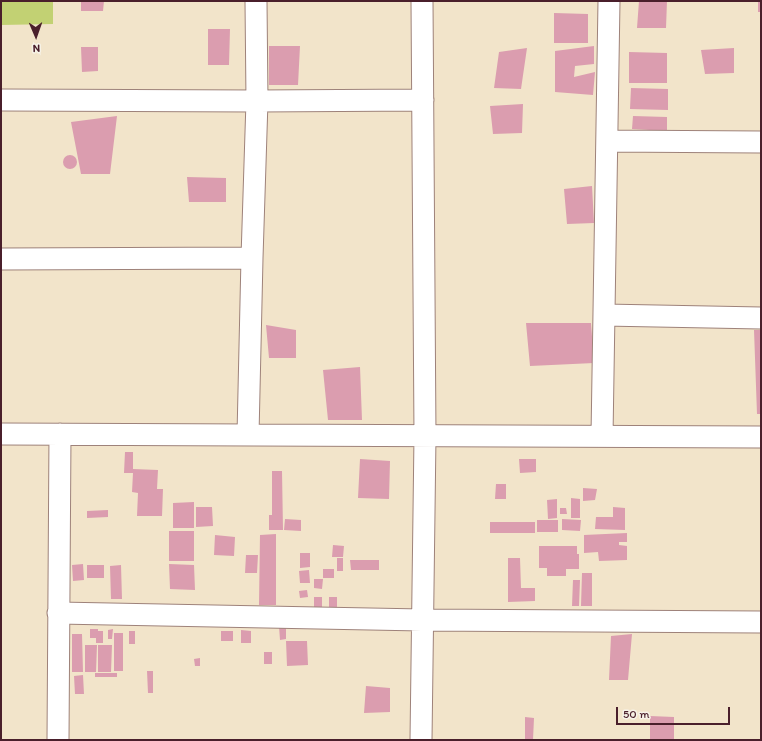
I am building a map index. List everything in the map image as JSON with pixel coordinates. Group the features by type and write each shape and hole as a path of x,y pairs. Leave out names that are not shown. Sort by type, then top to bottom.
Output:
{"street":[{"path":"248,435 257,101 256,1"},
{"path":"421,740 425,436 422,1"},
{"path":"602,436 609,1"},
{"path":"1,100 423,100"},
{"path":"607,140 761,142"},
{"path":"1,260 252,258"},
{"path":"604,315 761,318"},
{"path":"1,434 761,437"},
{"path":"58,740 60,434"},
{"path":"58,613 422,620 761,622"}],"green space":[{"path":"1,1 53,1 53,24 1,25"}],"building":[{"path":"81,1 104,1 103,11 81,11"},
{"path":"639,1 667,1 666,28 637,28"},
{"path":"758,1 761,1 761,12 758,12"},
{"path":"554,13 588,14 588,43 554,43"},
{"path":"208,29 230,29 229,65 208,65"},
{"path":"269,46 300,46 298,85 269,85"},
{"path":"594,46 594,64 575,66 574,77 595,72 593,95 555,92 555,51"},
{"path":"81,47 98,47 98,71 82,72"},
{"path":"527,48 521,89 494,88 499,52"},
{"path":"734,48 734,73 705,74 701,50"},
{"path":"629,52 667,53 667,83 629,83"},
{"path":"631,88 668,89 668,110 630,109"},
{"path":"523,104 522,133 493,134 490,106"},
{"path":"117,116 110,174 81,174 71,122"},
{"path":"633,116 667,117 667,131 632,129"},
{"path":"67,155 73,155 77,159 77,165 73,169 67,169 63,165 63,159"},
{"path":"187,177 226,178 226,202 189,202"},
{"path":"592,186 594,223 567,224 564,189"},
{"path":"526,323 591,323 594,363 530,366"},
{"path":"266,325 296,330 296,358 269,358"},
{"path":"754,330 761,330 761,414 757,414"},
{"path":"360,367 362,420 328,420 323,370"},
{"path":"125,452 133,452 133,469 158,470 157,489 163,489 162,516 137,516 138,493 132,492 133,473 124,473"},
{"path":"360,459 390,461 389,499 358,498"},
{"path":"519,459 536,459 536,472 520,473"},
{"path":"272,471 282,471 283,530 269,530 269,515 272,515"},
{"path":"496,484 506,484 506,499 495,499"},
{"path":"583,488 597,489 595,500 583,501"},
{"path":"571,498 580,499 580,518 571,518"},
{"path":"557,499 557,518 548,519 547,500"},
{"path":"194,502 194,528 173,528 173,503"},
{"path":"196,507 212,507 213,526 196,527"},
{"path":"613,507 625,508 625,530 595,529 596,517 613,517"},
{"path":"560,508 566,508 567,514 560,514"},
{"path":"108,510 108,517 87,518 87,511"},
{"path":"285,519 301,520 301,531 284,530"},
{"path":"562,519 581,520 580,531 562,530"},
{"path":"537,520 558,520 558,532 537,532"},
{"path":"490,522 535,522 535,533 490,533"},
{"path":"169,531 194,531 194,561 169,561"},
{"path":"627,533 627,542 619,542 619,545 627,546 627,560 599,561 598,552 584,553 584,535"},
{"path":"276,534 276,605 259,605 260,535"},
{"path":"215,535 235,537 234,556 214,555"},
{"path":"333,545 344,546 343,557 332,557"},
{"path":"539,546 577,546 577,554 579,554 579,569 566,569 566,576 547,576 547,568 539,568"},
{"path":"300,553 310,553 310,567 300,568"},
{"path":"246,555 258,555 257,573 245,573"},
{"path":"337,558 343,558 343,571 337,571"},
{"path":"508,558 520,558 521,588 535,588 535,601 508,602"},
{"path":"350,560 379,560 379,570 351,570"},
{"path":"83,564 84,580 73,581 72,565"},
{"path":"169,564 194,565 195,590 170,589"},
{"path":"87,565 104,565 104,578 87,578"},
{"path":"121,565 122,599 111,599 110,566"},
{"path":"323,569 334,569 334,578 323,578"},
{"path":"309,570 310,583 300,583 299,571"},
{"path":"582,573 592,573 592,606 581,606"},
{"path":"314,579 323,579 322,589 314,588"},
{"path":"573,580 580,580 579,606 572,606"},
{"path":"307,590 308,597 300,598 299,591"},
{"path":"314,597 322,597 322,608 314,608"},
{"path":"329,597 337,597 337,607 329,608"},
{"path":"279,626 286,626 286,639 280,640"},
{"path":"90,629 98,629 98,631 103,631 103,643 96,643 96,638 90,638"},
{"path":"113,629 112,639 108,639 108,630"},
{"path":"241,630 251,631 251,643 241,643"},
{"path":"129,631 135,631 135,644 129,644"},
{"path":"221,631 233,631 233,641 221,641"},
{"path":"114,633 123,633 123,671 114,671"},
{"path":"72,634 82,634 83,672 72,672"},
{"path":"632,634 628,680 609,680 611,636"},
{"path":"286,641 307,641 308,665 287,666"},
{"path":"85,645 97,645 96,672 85,672"},
{"path":"98,645 112,645 111,672 98,672"},
{"path":"264,652 272,652 272,664 264,664"},
{"path":"200,658 200,666 195,666 194,659"},
{"path":"147,671 153,671 153,693 148,693"},
{"path":"95,673 117,673 117,677 95,677"},
{"path":"83,675 84,694 75,694 74,676"},
{"path":"366,686 390,688 390,712 364,713"},
{"path":"650,716 674,717 674,740 650,740"},
{"path":"525,717 534,718 533,740 525,740"}]}
